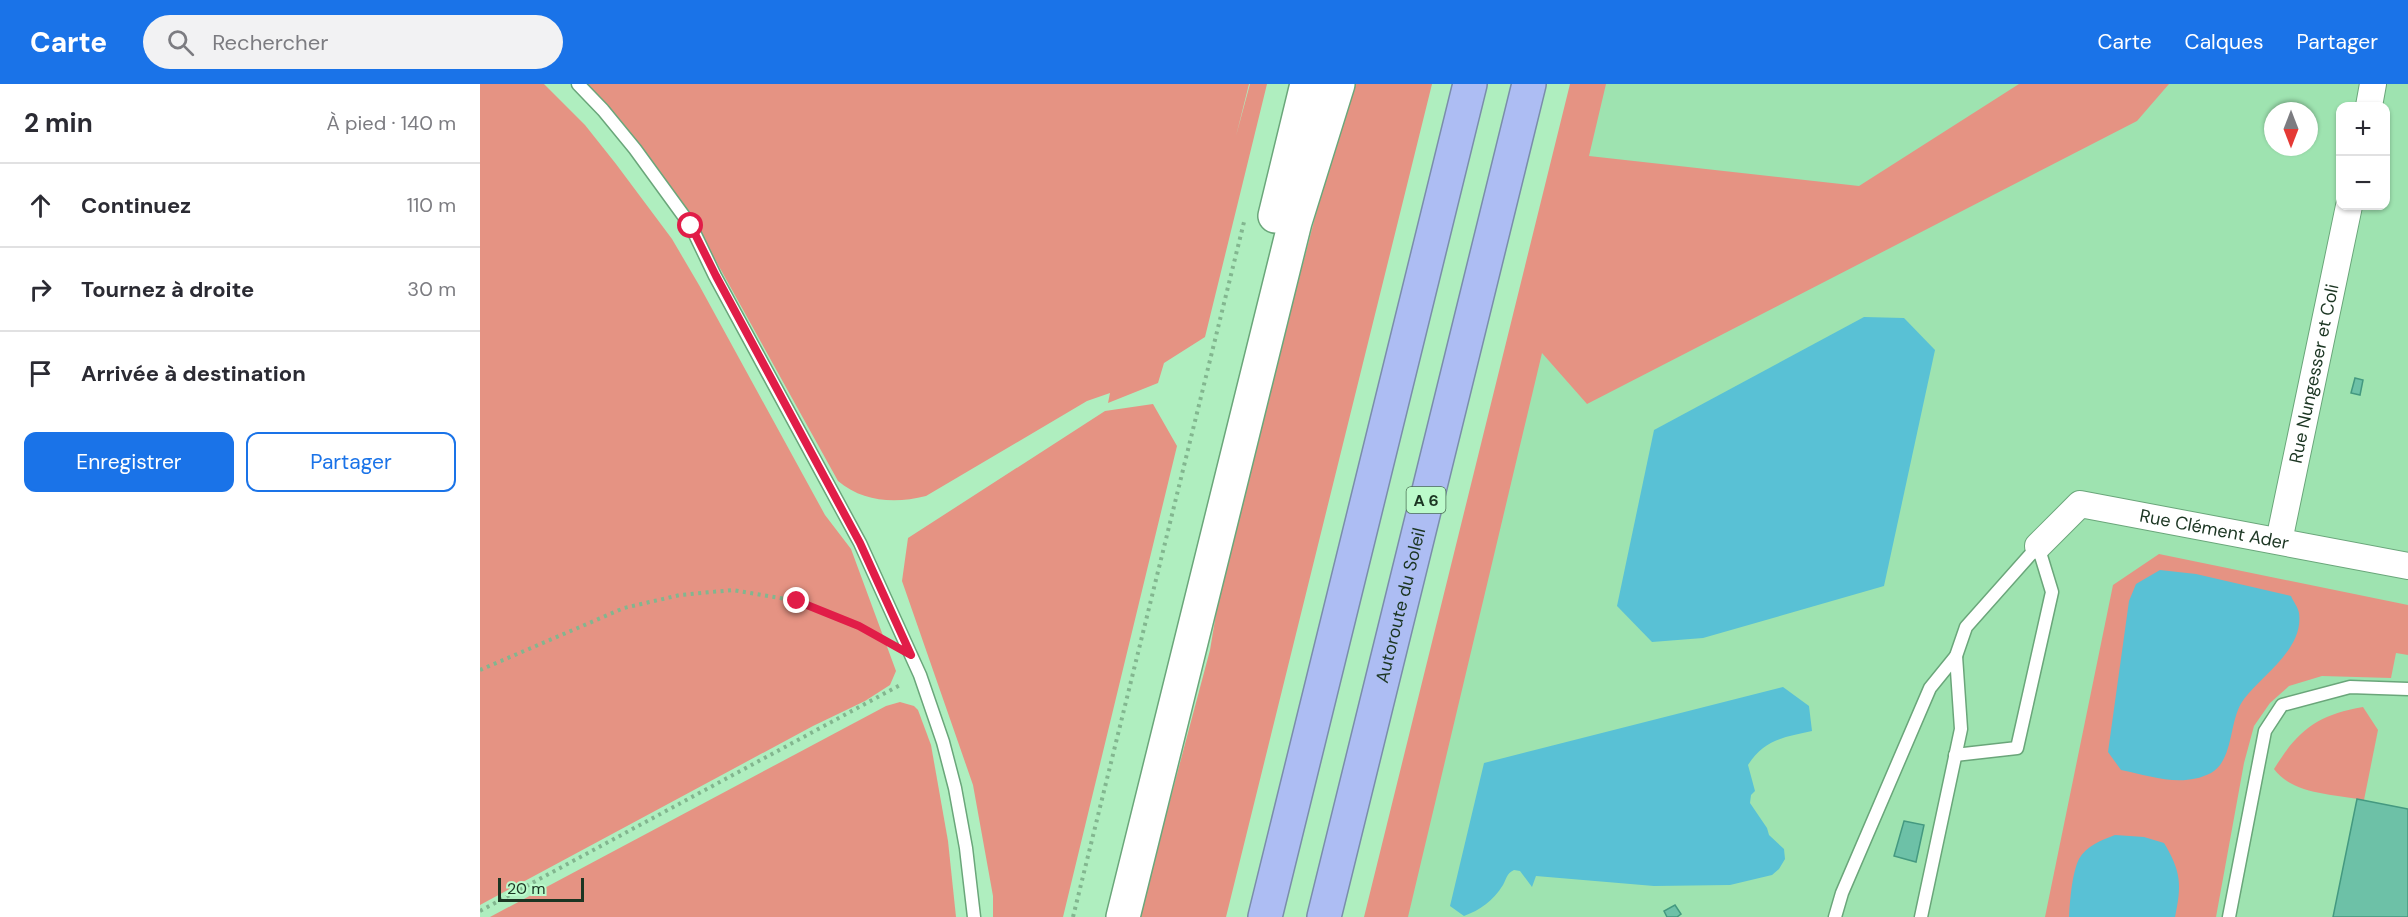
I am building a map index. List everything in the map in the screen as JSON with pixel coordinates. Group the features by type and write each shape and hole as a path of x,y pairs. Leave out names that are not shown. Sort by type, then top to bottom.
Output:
{"highway":[{"path":"1265,917 1470,84"},
{"name":"Autoroute du Soleil","path":"1324,917 1529,84"}],"main road":[{"path":"1105,917 1128,810 1307,84"},
{"path":"1123,917 1295,222 1338,84"}],"street":[{"path":"2370,102 2373,84"},
{"name":"Rue Nungesser et Coli","path":"2279,541 2348,210"},
{"name":"Rue Clément Ader","path":"2038,546 2080,504 2408,566"}],"lane":[{"path":"578,84 635,149 691,226 726,296 860,543 920,675 943,742 956,789 974,917"},
{"path":"1835,917 1842,893 1930,688 1956,656 1966,627 2038,546"},
{"path":"1955,755 2017,748 2052,592 2038,546"},
{"path":"1921,917 1961,729 1956,656"},
{"path":"2229,917 2265,731 2282,705 2350,687 2408,689"}],"path":[{"path":"1073,917 1222,313"},
{"path":"480,670 624,608 680,596 733,590 797,601 859,626 911,655"},
{"path":"480,911 920,675"}],"shaded area":[{"path":"480,84 544,84 585,125 672,239 825,515 851,549 896,671 890,685 865,701 813,726 480,905"},
{"path":"587,84 1249,84 1236,136 1250,84 1267,84 1205,337 1164,363 1158,383 1108,403 1110,393 1087,401 926,496 891,500 869,497 838,481 701,234 646,154"},
{"path":"1356,84 1432,84 1226,917 1139,917 1210,650 1229,536 1342,114"},
{"path":"1570,84 1606,84 1589,156 1859,186 2019,84 2169,84 2137,121 1587,404 1542,353 1408,917 1364,917"},
{"path":"1588,84 2408,84 2408,917 1395,917"},
{"path":"1153,404 1177,446 1063,917 993,917 993,896 973,785 902,581 908,538 1105,411"},
{"path":"2159,554 2408,605 2408,655 2396,653 2391,678 2322,676 2289,686 2270,703 2254,726 2244,763 2216,917 2045,917 2113,585"},
{"path":"900,702 914,706 918,710 931,745 948,841 956,917 490,917 886,706"},
{"path":"2363,707 2378,730 2364,800 2303,789 2282,778 2274,769 2292,744 2310,726 2333,715"}],"water":[{"path":"1864,317 1904,318 1935,350 1884,586 1703,638 1652,642 1617,606 1654,430"},
{"path":"2160,570 2196,574 2291,596 2299,613 2299,626 2289,650 2244,699 2239,708 2228,749 2219,767 2211,773 2189,780 2155,778 2121,770 2108,752 2129,601 2136,584"},
{"path":"1783,687 1809,706 1812,731 1768,744 1754,756 1748,765 1755,791 1751,795 1750,803 1767,828 1769,835 1784,849 1785,859 1772,875 1730,885 1654,886 1536,876 1532,887 1520,871 1514,870 1508,875 1495,896 1475,911 1464,916 1450,906 1484,763"},
{"path":"2115,835 2144,837 2164,843 2179,878 2179,896 2175,917 2069,917 2073,879 2079,859 2090,847"}],"building":[{"path":"2355,378 2363,380 2360,395 2351,393"},
{"path":"2357,799 2408,809 2408,917 2333,917"},
{"path":"1904,821 1924,825 1916,862 1894,856"},
{"path":"1675,905 1681,914 1677,917 1667,917 1664,911"}],"route":[{"path":"691,226 860,543 911,655 859,626 797,601"}]}
